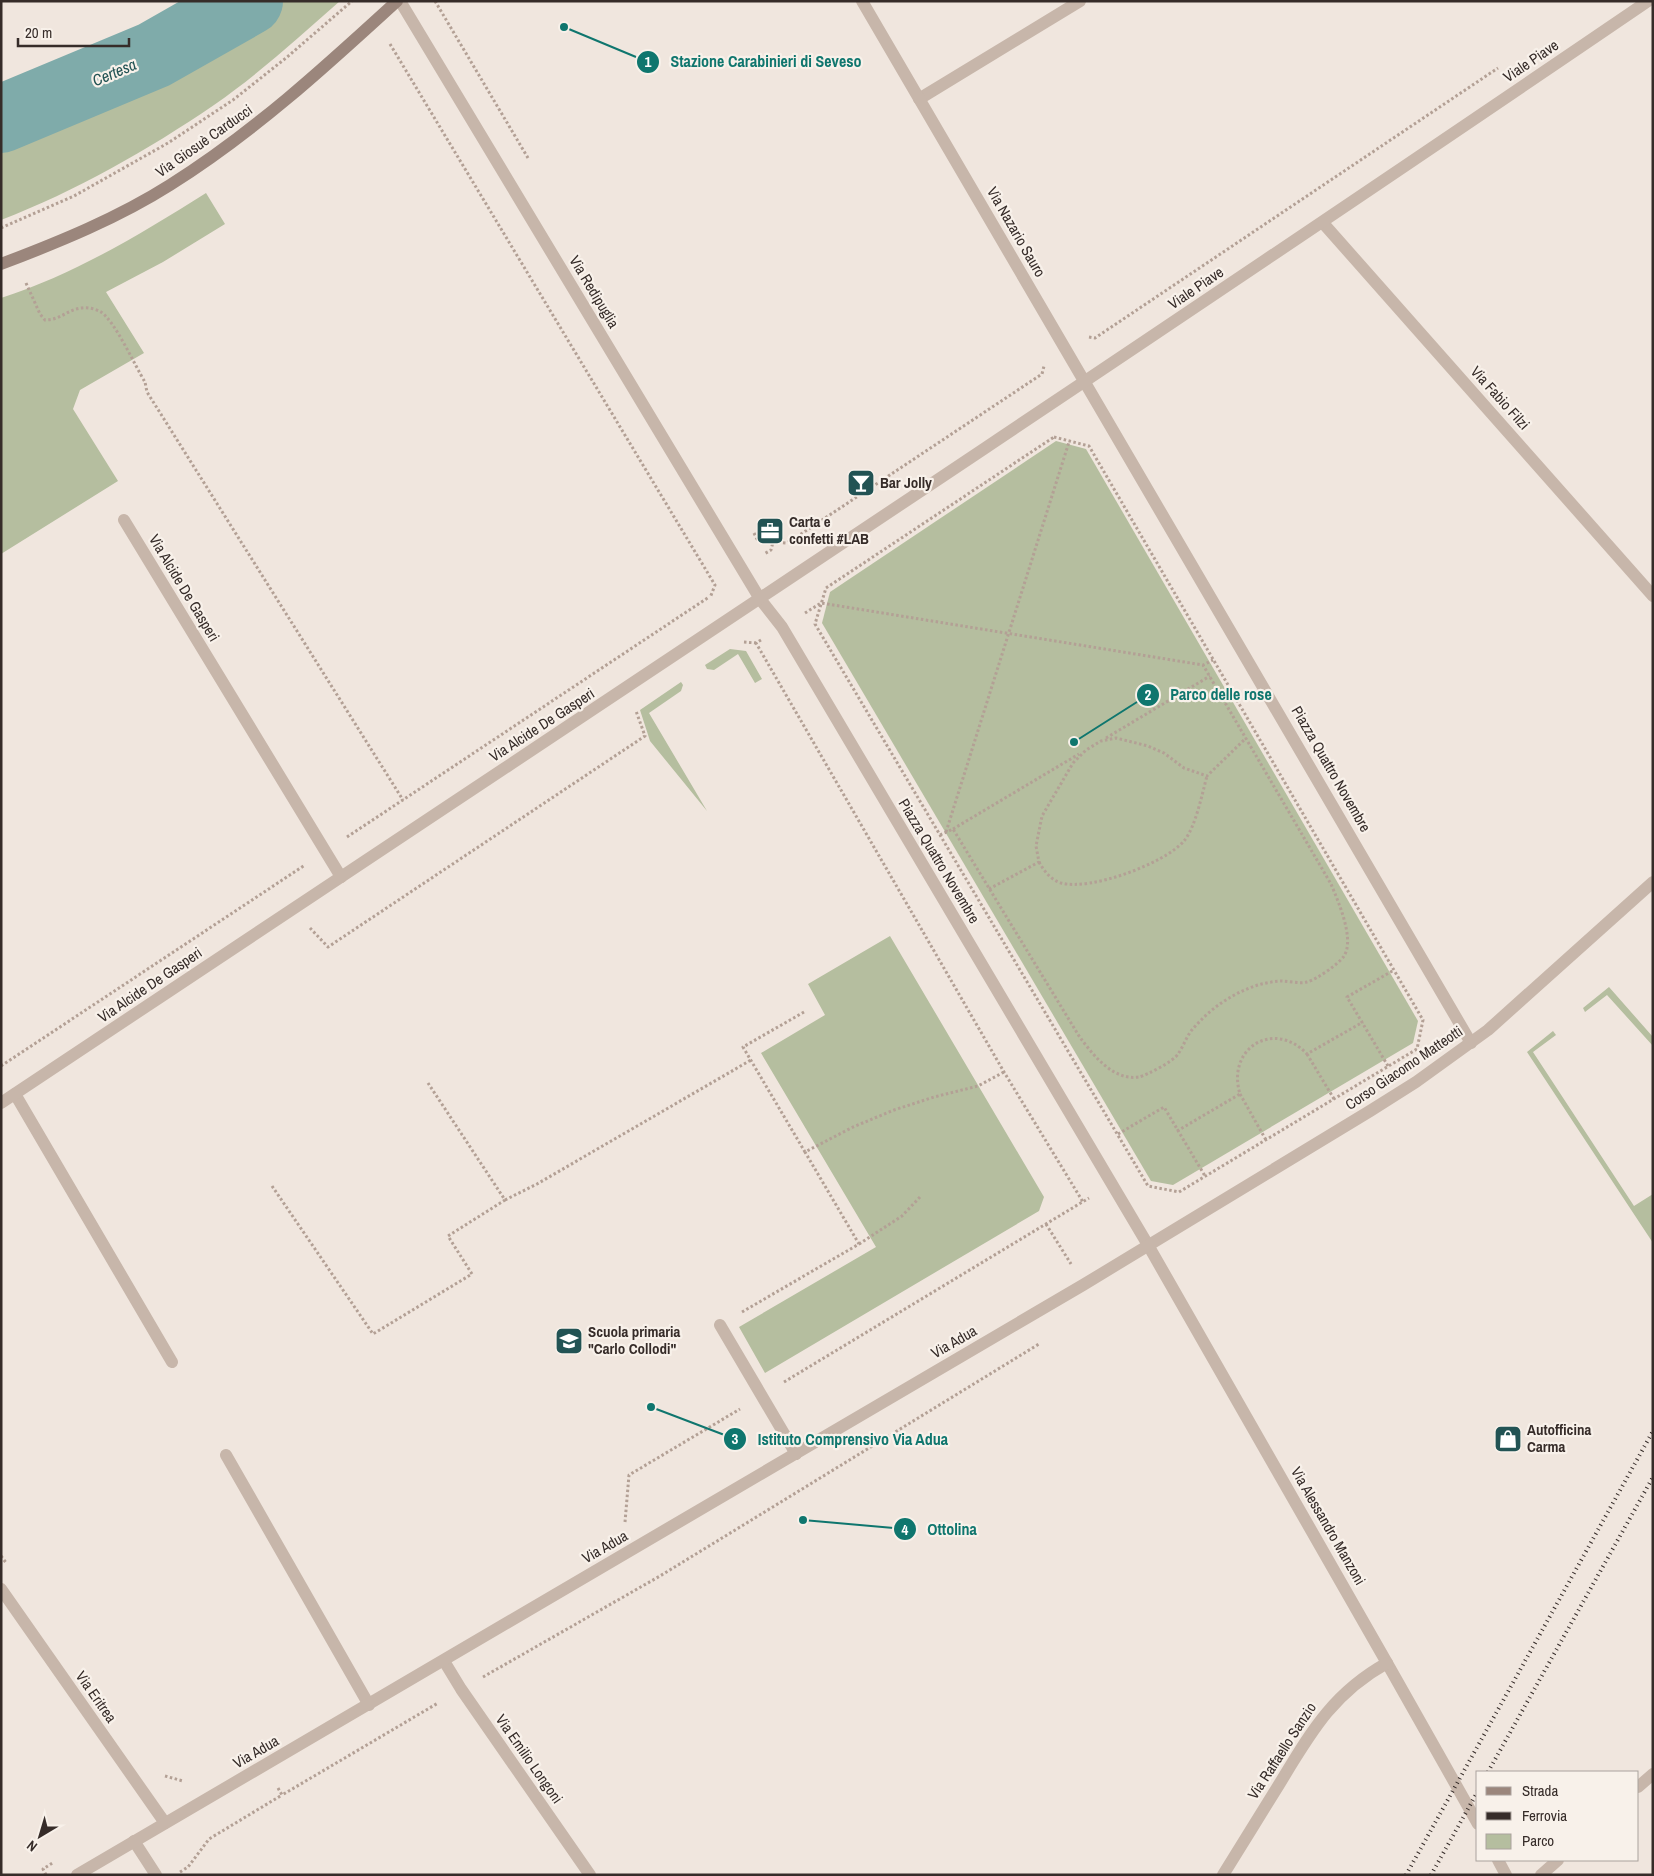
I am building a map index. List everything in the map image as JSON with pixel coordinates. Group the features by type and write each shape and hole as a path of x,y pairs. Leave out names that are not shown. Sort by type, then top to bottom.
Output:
{"street":[{"name":"Via Giosuè Carducci","path":"1,264 42,249 124,211 169,186 271,114 399,1"},
{"name":"Via Redipuglia","path":"399,1 760,599"},
{"name":"Via Nazario Sauro","path":"862,1 1084,382"},
{"path":"919,99 1080,1"},
{"name":"Viale Piave","path":"760,599 1323,223 1648,1"},
{"name":"Via Fabio Filzi","path":"1323,223 1653,596"},
{"name":"Piazza Quattro Novembre","path":"1084,382 1246,655 1471,1043"},
{"name":"Via Alcide De Gasperi","path":"124,520 341,877"},
{"name":"Via Alcide De Gasperi","path":"1,1103 760,599"},
{"name":"Piazza Quattro Novembre","path":"760,599 782,627 1148,1245"},
{"name":"Corso Giacomo Matteotti","path":"1148,1245 1370,1111 1471,1043 1517,1006 1653,882"},
{"path":"15,1094 172,1362"},
{"name":"Via Adua","path":"77,1875 1084,1285 1148,1245"},
{"name":"Via Alessandro Manzoni","path":"1148,1245 1388,1663 1476,1820"},
{"path":"720,1324 796,1454"},
{"path":"226,1455 369,1705"},
{"name":"Via Eritrea","path":"1,1589 165,1823"},
{"name":"Via Emilio Longoni","path":"444,1661 461,1689 590,1875"},
{"name":"Via Raffaello Sanzio","path":"1224,1875 1311,1733 1332,1705 1369,1673 1388,1663"},
{"path":"1639,1786 1653,1774"},
{"path":"134,1841 156,1875"},
{"path":"1499,1861 1506,1875"},
{"path":"1541,1875 1557,1861"}],"path":[{"path":"1,228 74,196 168,143 233,100 286,58 352,1"},
{"path":"1,1066 710,597 715,585 376,21"},
{"path":"773,542 786,543 1042,374 1046,360 1082,336 1095,338 1499,68"},
{"path":"26,282 40,314 45,320 55,320 81,308 89,308 101,312 110,321 145,382 147,392 403,800"},
{"path":"1054,437 1089,446 1423,1020 1417,1048 1179,1192 1148,1186 815,624 821,603 826,588 1054,437"},
{"path":"946,833 1069,442"},
{"path":"710,597 735,641 756,643 782,627"},
{"path":"821,603 1203,665 1213,660"},
{"path":"756,643 1004,1072 1083,1202"},
{"path":"953,829 1079,1036 1099,1060 1119,1074 1138,1077 1177,1057 1190,1032 1207,1014 1229,998 1251,986 1279,981 1308,982 1338,964 1346,954 1349,942 1331,884 1203,665"},
{"path":"940,836 1210,676"},
{"path":"307,924 328,948 645,736 635,708"},
{"path":"1101,741 1116,738 1148,746 1164,753 1184,768 1206,776"},
{"path":"1086,750 1068,769 1042,816 1036,846 1039,862 1046,872 1054,880 1065,884 1096,881 1135,870 1159,860 1177,847 1189,832 1206,776 1246,738"},
{"path":"989,889 1039,862"},
{"path":"1388,1066 1347,997 1394,970"},
{"path":"804,1012 743,1047 858,1244"},
{"path":"1308,1054 1363,1022"},
{"path":"1266,1140 1240,1094 1236,1080 1238,1065 1246,1051 1252,1046 1266,1040 1282,1038 1296,1044 1308,1054 1334,1099"},
{"path":"272,1186 373,1334 472,1274 448,1236 505,1200 537,1184 751,1060"},
{"path":"805,1152 854,1127 894,1110 934,1097 978,1086 1004,1072"},
{"path":"428,1084 505,1200"},
{"path":"1178,1131 1240,1094"},
{"path":"1118,1134 1164,1107 1205,1176"},
{"path":"630,1476 1112,1185"},
{"path":"720,1324 858,1244 902,1216 920,1198"},
{"path":"1,1556 12,1571"},
{"path":"163,1775 188,1782"},
{"path":"176,1875 188,1867 209,1839 282,1794"},
{"path":"46,1875 42,1869 59,1859"}],"green space":[{"path":"274,1 340,1 247,81 189,122 137,154 84,183 1,220 1,140 72,108 107,95 127,91 181,64 222,40"},
{"path":"206,193 225,224 163,262 106,292 144,353 80,390 73,409 118,481 1,554 1,298 55,277 107,252"},
{"path":"1056,441 1086,449 1418,1021 1413,1043 1173,1185 1151,1181 822,623 830,592"},
{"path":"730,649 746,651 762,679 755,683 738,654 714,670 707,669 705,665"},
{"path":"681,682 683,685 681,691 649,713 707,811 650,741 640,710"},
{"path":"890,936 1044,1197 1039,1211 765,1373 739,1327 876,1247 761,1053 825,1015 808,984"},
{"path":"1609,987 1653,1037 1653,1046 1607,995 1585,1012 1583,1008"},
{"path":"1553,1031 1556,1035 1533,1052 1634,1206 1653,1194 1653,1243 1527,1052"}],"waterway":[{"name":"Certesa","path":"1,119 154,55 249,1"}],"railway":[{"path":"1406,1875 1653,1431"},
{"path":"1489,1771 1653,1477"},
{"path":"1431,1875 1476,1795"}],"place":[{"name":"Stazione Carabinieri di Seveso","path":"564,27"},
{"name":"Bar Jolly","path":"861,483"},
{"name":"Carta e confetti #LAB","path":"770,531"},
{"name":"Parco delle rose","path":"1074,742"},
{"name":"Scuola primaria \"Carlo Collodi\"","path":"569,1341"},
{"name":"Istituto Comprensivo Via Adua","path":"651,1407"},
{"name":"Autofficina Carma","path":"1508,1439"},
{"name":"Ottolina","path":"803,1520"}]}
